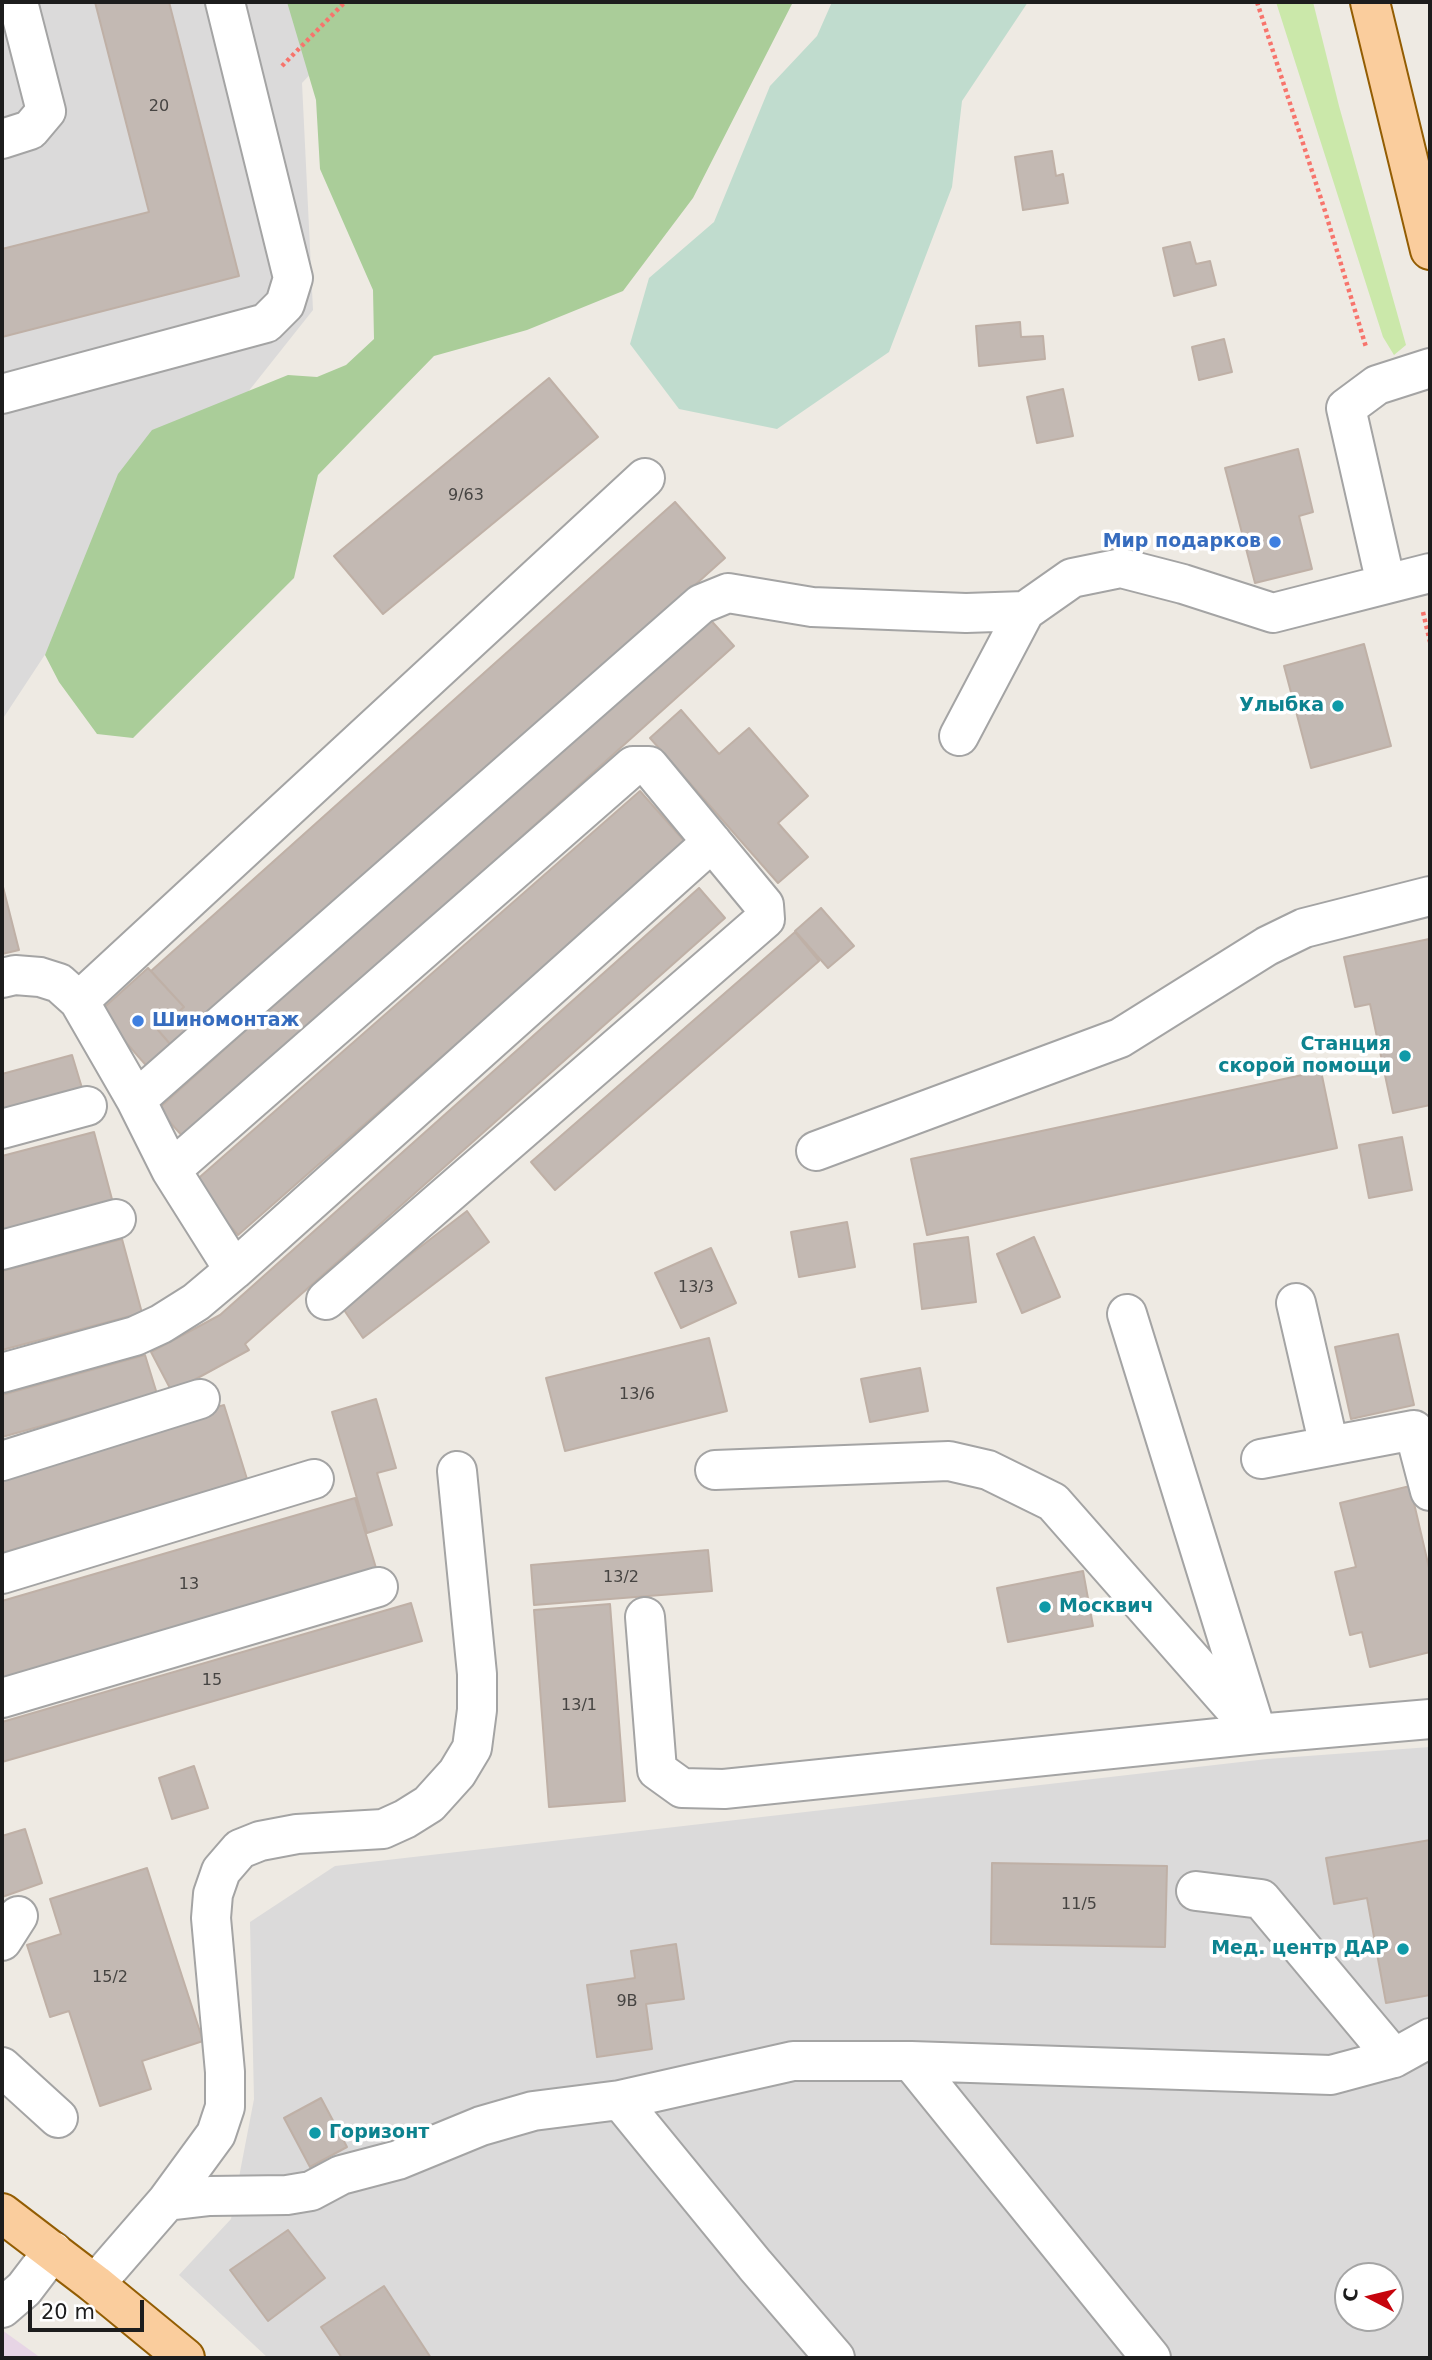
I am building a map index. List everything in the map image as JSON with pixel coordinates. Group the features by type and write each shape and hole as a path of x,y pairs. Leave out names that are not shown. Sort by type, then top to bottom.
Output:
{"main road":[{"path":"1370,2 1430,250"},
{"path":"2,2213 95,2284 185,2358"}],"lane":[{"path":"2,139 30,130 46,111 18,2"},
{"path":"2,394 266,323 285,304 293,278 225,2"},
{"path":"958,736 1025,611 1072,578 1121,568 1183,584 1273,613 1410,578 1346,408 1377,385 1430,368"},
{"path":"79,1001 645,478"},
{"path":"136,1100 701,604 728,593 812,607 966,613 1025,611"},
{"path":"171,1171 633,766 649,766 764,905 765,919 326,1300"},
{"path":"2,1373 135,1336 162,1324 196,1302 712,842"},
{"path":"816,1151 1120,1038 1267,946 1304,929 1430,895"},
{"path":"2,978 15,975 40,977 59,983 79,1001 136,1100 171,1171 234,1270"},
{"path":"2,1129 87,1106"},
{"path":"2,1250 116,1219"},
{"path":"1296,1303 1329,1446"},
{"path":"1127,1314 1257,1734"},
{"path":"2,1461 200,1399"},
{"path":"1261,1459 1414,1430 1430,1491"},
{"path":"715,1470 949,1461 988,1470 1053,1502 1257,1734"},
{"path":"95,2284 167,2201 216,2134 225,2107 225,2072 211,1918 213,1894 220,1871 240,1849 260,1841 297,1834 383,1829 405,1819 429,1804 457,1773 471,1748 477,1710 477,1674 457,1471"},
{"path":"2,1574 314,1479"},
{"path":"2,1698 379,1587"},
{"path":"645,1617 657,1770 682,1788 724,1789 1257,1734 1430,1719"},
{"path":"1196,1891 1261,1899 1394,2058"},
{"path":"167,2201 210,2196 287,2195 312,2191 341,2175 398,2160 481,2126 533,2111 620,2100 793,2061 911,2061 1331,2076 1394,2058 1430,2038"},
{"path":"911,2061 1151,2358"},
{"path":"2,2067 58,2118"},
{"path":"620,2100 835,2358"},
{"path":"2,2308 24,2289 53,2251"}],"path":[{"path":"249,99 345,2"},
{"path":"1257,2 1325,211 1377,385"},
{"path":"1410,578 1430,642"}],"shaded area":[{"path":"2,2 378,2 302,83 313,310 71,615 2,720"},
{"path":"1430,1747 1430,2358 268,2358 179,2275 231,2219 254,2099 250,1922 335,1866 1267,1759"},
{"path":"2,2330 41,2358 2,2358"}],"green space":[{"path":"287,2 793,2 693,198 623,291 527,330 434,356 318,475 294,578 133,738 97,734 59,682 45,655 118,474 152,430 288,375 317,377 346,365 374,339 373,290 320,169 316,100"},
{"path":"832,2 1028,2 962,101 952,187 889,352 777,429 679,409 630,344 649,278 714,222 770,86 817,36"},
{"path":"1276,2 1313,2 1339,106 1406,345 1394,355 1383,337"}],"building":[{"path":"95,2 169,2 239,276 2,337 2,249 149,212"},
{"path":"1052,151 1056,176 1063,174 1068,203 1023,210 1015,157"},
{"path":"1190,242 1196,264 1210,261 1216,285 1174,296 1163,248"},
{"path":"1020,322 1021,337 1043,336 1045,359 979,366 976,326"},
{"path":"1224,339 1232,372 1199,380 1192,347"},
{"path":"549,378 598,437 383,614 334,556"},
{"path":"1063,389 1073,436 1037,443 1027,397"},
{"name":"Мир подарков","path":"1298,449 1313,512 1299,516 1312,569 1255,583 1225,468"},
{"path":"675,502 725,558 176,1051 158,1030 184,1007 151,971"},
{"path":"707,616 734,646 185,1139 158,1109"},
{"name":"Улыбка","path":"1364,644 1391,746 1311,768 1284,666"},
{"path":"681,710 719,754 749,728 808,796 778,823 808,857 778,883 650,738"},
{"path":"640,791 686,843 238,1235 193,1183"},
{"path":"2,883 19,950 2,954"},
{"path":"699,888 725,918 245,1344 249,1350 172,1392 151,1352 220,1315"},
{"path":"821,908 854,946 828,968 795,931"},
{"path":"795,932 819,961 555,1190 531,1162"},
{"name":"Станция скорой помощи","path":"1429,939 1430,1105 1393,1113 1370,1004 1355,1007 1344,957"},
{"name":"Шиномонтаж","path":"148,968 184,1007 158,1030 176,1051 152,1072 99,1012"},
{"path":"72,1055 82,1088 2,1110 2,1074"},
{"path":"1321,1071 1337,1148 927,1235 911,1159"},
{"path":"94,1132 113,1203 2,1233 2,1156"},
{"path":"1402,1137 1412,1190 1369,1198 1359,1145"},
{"path":"467,1211 489,1242 363,1338 342,1307"},
{"path":"847,1222 855,1267 799,1277 791,1232"},
{"path":"968,1237 976,1302 922,1309 914,1244"},
{"path":"1034,1237 1060,1297 1022,1313 997,1254"},
{"path":"122,1239 142,1313 2,1350 2,1271"},
{"path":"711,1248 736,1303 681,1328 655,1273"},
{"path":"1398,1334 1414,1405 1351,1419 1335,1347"},
{"path":"709,1338 727,1411 565,1451 546,1378"},
{"path":"145,1355 157,1394 2,1437 2,1395"},
{"path":"920,1368 928,1411 870,1422 861,1379"},
{"path":"376,1399 396,1468 377,1473 392,1525 367,1533 332,1412"},
{"path":"224,1405 247,1479 2,1553 2,1473"},
{"path":"1410,1486 1430,1572 1430,1652 1370,1667 1362,1632 1350,1635 1335,1572 1356,1567 1340,1503"},
{"path":"355,1498 376,1568 2,1678 2,1601"},
{"path":"708,1550 712,1591 534,1605 531,1565"},
{"name":"Москвич","path":"1083,1571 1093,1626 1008,1642 997,1588"},
{"path":"411,1603 422,1641 2,1762 2,1722"},
{"path":"610,1604 625,1801 549,1807 534,1610"},
{"path":"194,1766 208,1808 172,1819 159,1778"},
{"path":"25,1829 42,1883 2,1897 2,1836"},
{"name":"Мед. центр ДАР","path":"1430,1840 1430,1995 1386,2003 1367,1898 1334,1904 1326,1858"},
{"path":"992,1863 1167,1866 1165,1947 991,1944"},
{"path":"147,1868 203,2041 142,2061 151,2089 100,2106 69,2011 50,2017 27,1945 61,1934 50,1899"},
{"path":"676,1944 684,1999 646,2004 652,2049 597,2057 587,1985 635,1978 631,1951"},
{"name":"Горизонт","path":"321,2098 347,2147 310,2167 284,2118"},
{"path":"288,2230 325,2278 268,2321 230,2270"},
{"path":"384,2286 431,2358 342,2358 321,2327"}],"place":[{"name":"Мир подарков","path":"1275,542"},
{"name":"Улыбка","path":"1338,706"},
{"name":"Шиномонтаж","path":"138,1021"},
{"name":"Станция скорой помощи","path":"1405,1056"},
{"name":"Москвич","path":"1045,1607"},
{"name":"Мед. центр ДАР","path":"1403,1949"},
{"name":"Горизонт","path":"315,2133"}]}
